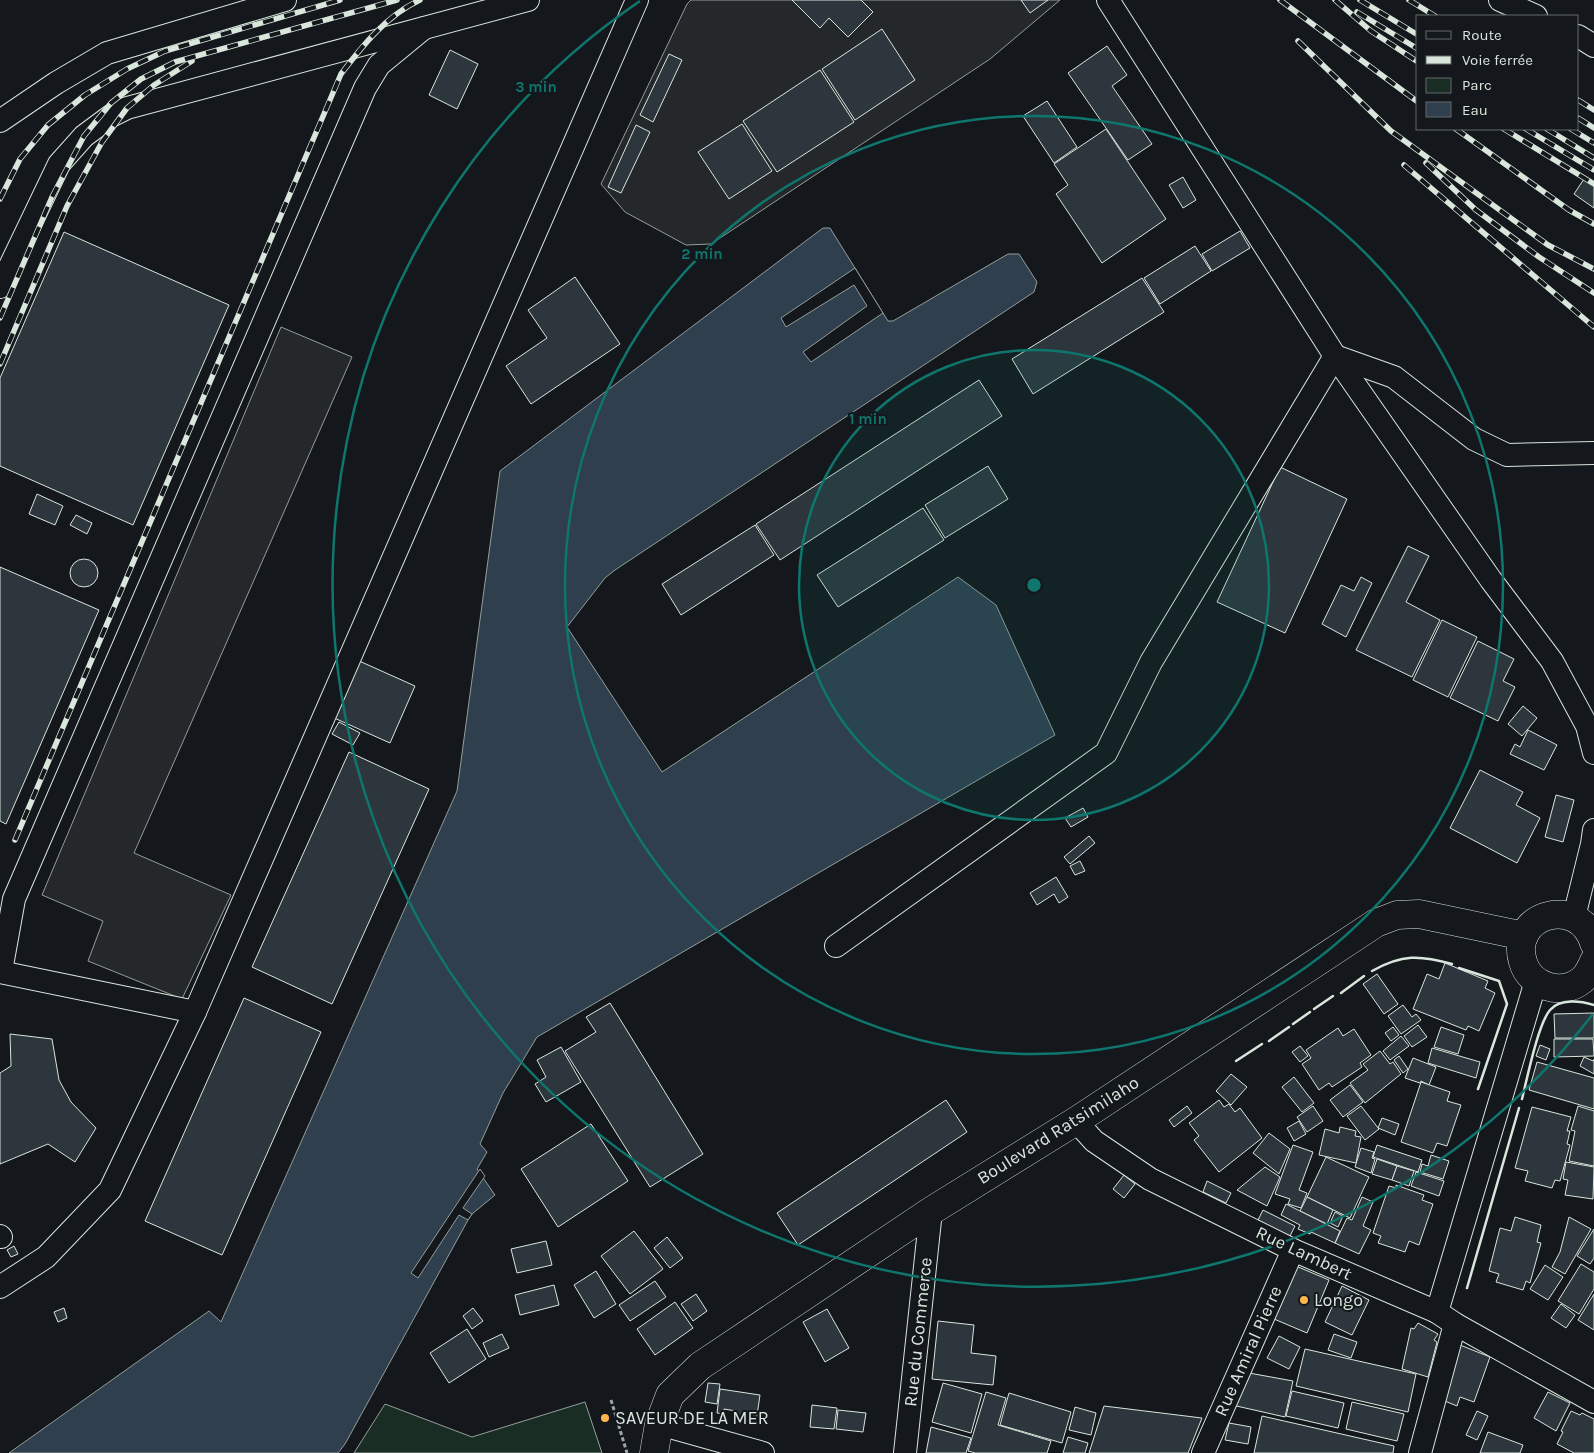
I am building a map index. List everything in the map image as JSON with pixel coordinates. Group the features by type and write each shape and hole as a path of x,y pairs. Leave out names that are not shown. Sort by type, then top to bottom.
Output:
{"main road":[{"name":"Boulevard Ratsimilaho","path":"654,1453 659,1424 670,1395 700,1366 930,1211 1076,1121 1376,924 1397,915 1419,914 1524,936"},
{"path":"1592,969 1581,981 1570,987 1558,989 1547,987 1536,981 1527,972 1522,961 1521,948 1524,936 1530,926 1539,919 1556,914 1574,917 1584,924 1592,935 1594,943"}],"street":[{"path":"0,121 56,83 107,53 285,0"},
{"path":"0,287 59,164 84,136 111,116 127,108 528,0"},
{"path":"0,1287 46,1257 110,1190 195,1012 637,0"},
{"path":"1108,0 1335,356 1491,580 1552,661 1587,726 1594,753"},
{"path":"1500,0 1534,15"},
{"path":"195,1012 1,971 14,899 365,88 379,65 424,28"},
{"path":"1579,37 1594,46"},
{"path":"1335,356 1394,377 1474,439 1506,455 1594,453"},
{"path":"836,946 1106,753 1151,662 1335,356"},
{"path":"1574,917 1594,830"},
{"path":"1420,1453 1446,1318 1536,981"},
{"name":"Rue Lambert","path":"1076,1121 1094,1141 1150,1179 1293,1250 1446,1318 1594,1402"},
{"name":"Rue du Commerce","path":"905,1453 930,1211"},
{"name":"Rue Amiral Pierre","path":"1203,1453 1293,1250"},
{"path":"659,1424 763,1453"}],"path":[{"path":"611,1400 627,1453"}],"green space":[{"path":"585,1402 602,1453 354,1453 385,1404 472,1437"}],"shaded area":[{"path":"691,0 1060,0 990,59 711,244 686,245 625,212 601,184 687,4"},
{"path":"281,327 352,357 134,853 231,895 182,999 88,961 103,921 42,895"}],"water":[{"path":"823,228 830,228 888,321 893,321 1008,254 1019,254 1037,282 1034,292 615,570 605,578 567,627 662,772 958,577 996,605 1055,735 537,1037 503,1093 480,1144 487,1152 477,1169 495,1195 472,1214 468,1220 345,1444 338,1453 9,1453 209,1311 221,1322 457,791 500,471"}],"pier":[{"path":"855,268 883,313 811,362 803,352 867,306 854,285 786,327 781,318"},
{"path":"480,1169 485,1176 463,1208 472,1214 468,1220 459,1215 418,1278 411,1273"}],"building":[{"path":"792,0 861,0 873,12 848,37 829,18 820,28"},
{"path":"1021,0 1048,0 1030,13"},
{"path":"882,29 915,80 855,120 822,69"},
{"path":"1107,46 1127,75 1112,86 1152,144 1128,160 1068,73"},
{"path":"450,50 478,64 457,109 429,95"},
{"path":"669,54 682,60 653,122 640,115"},
{"path":"820,70 854,122 777,172 743,121"},
{"path":"1047,101 1077,147 1054,163 1023,116"},
{"path":"742,124 772,171 729,199 698,152"},
{"path":"636,125 650,132 621,193 608,187"},
{"path":"1106,129 1166,219 1102,263 1056,194 1068,185 1054,164"},
{"path":"1183,177 1196,200 1183,208 1169,185"},
{"path":"1584,179 1594,186 1594,208 1574,194"},
{"path":"1240,231 1250,248 1212,271 1202,254"},
{"path":"64,232 229,305 133,525 0,466 0,378"},
{"path":"1195,246 1211,271 1160,304 1144,278"},
{"path":"575,277 620,344 531,404 506,366 547,338 528,310"},
{"path":"1142,278 1164,312 1033,394 1012,359"},
{"path":"979,380 1002,416 780,560 756,524"},
{"path":"988,466 1008,499 945,538 925,505"},
{"path":"1280,467 1347,499 1285,633 1217,602"},
{"path":"37,494 63,506 55,525 29,514"},
{"path":"923,508 944,540 838,607 817,575"},
{"path":"76,515 92,523 87,534 70,525"},
{"path":"755,525 774,555 681,615 662,584"},
{"path":"1408,546 1429,556 1406,602 1440,620 1412,677 1356,650"},
{"path":"84,559 94,563 98,573 94,583 84,587 74,583 70,573 74,563"},
{"path":"0,567 99,610 6,824 0,821"},
{"path":"1361,577 1372,583 1346,637 1322,624 1341,585 1354,591"},
{"path":"1442,620 1477,637 1448,697 1413,680"},
{"path":"1478,641 1514,659 1503,681 1515,687 1498,721 1450,698"},
{"path":"357,660 415,686 390,743 332,717"},
{"path":"1523,706 1537,718 1522,736 1508,724"},
{"path":"339,722 360,733 353,745 332,734"},
{"path":"1528,730 1557,745 1544,770 1510,754 1515,744 1520,747"},
{"path":"349,752 429,789 332,1004 252,967"},
{"path":"1480,770 1523,792 1516,805 1540,818 1517,863 1450,828"},
{"path":"1556,795 1574,800 1563,842 1545,837"},
{"path":"1083,808 1088,817 1071,827 1065,818"},
{"path":"1089,836 1095,843 1070,864 1064,857"},
{"path":"1080,861 1085,871 1075,875 1070,866"},
{"path":"1056,877 1068,897 1059,903 1054,894 1037,905 1030,893"},
{"path":"1445,963 1488,981 1485,988 1495,993 1479,1031 1468,1026 1466,1030 1413,1009 1427,974 1439,979"},
{"path":"1377,974 1398,1004 1384,1014 1363,984"},
{"path":"244,998 321,1032 222,1255 145,1221"},
{"path":"610,1003 703,1154 650,1187 565,1051 596,1032 586,1017"},
{"path":"1403,1005 1412,1017 1416,1014 1421,1020 1401,1034 1388,1016"},
{"path":"1594,1013 1594,1038 1555,1038 1554,1014"},
{"path":"1418,1025 1427,1037 1412,1047 1404,1036"},
{"path":"1393,1027 1399,1035 1391,1041 1385,1033"},
{"path":"1441,1027 1464,1035 1458,1054 1434,1047"},
{"path":"1338,1028 1343,1036 1354,1029 1371,1055 1360,1063 1362,1067 1332,1087 1329,1083 1319,1090 1302,1064 1311,1058 1306,1050"},
{"path":"10,1034 52,1039 59,1080 71,1102 96,1128 75,1162 48,1144 0,1164 0,1073 11,1066"},
{"path":"1401,1036 1409,1046 1390,1060 1383,1051"},
{"path":"1554,1039 1593,1039 1594,1056 1554,1057"},
{"path":"1540,1045 1550,1049 1546,1060 1536,1056"},
{"path":"1300,1046 1308,1056 1300,1062 1292,1052"},
{"path":"561,1047 581,1082 546,1102 535,1084 546,1077 537,1060"},
{"path":"1432,1048 1480,1062 1476,1078 1428,1063"},
{"path":"1380,1051 1390,1064 1393,1062 1401,1074 1365,1103 1350,1083 1368,1070 1363,1064"},
{"path":"1399,1056 1408,1069 1403,1073 1394,1060"},
{"path":"1584,1057 1593,1061 1594,1059 1594,1074 1580,1066"},
{"path":"1413,1058 1436,1067 1429,1085 1421,1081 1420,1083 1405,1078"},
{"path":"1537,1062 1594,1078 1594,1109 1529,1090"},
{"path":"1231,1074 1247,1087 1231,1105 1216,1091"},
{"path":"1294,1077 1314,1103 1302,1112 1282,1087"},
{"path":"1421,1082 1450,1092 1447,1101 1461,1105 1447,1146 1437,1143 1433,1153 1401,1142"},
{"path":"1350,1085 1363,1102 1343,1117 1330,1100"},
{"path":"946,1100 967,1132 798,1245 777,1213"},
{"path":"1219,1100 1224,1107 1229,1104 1235,1112 1240,1108 1262,1138 1219,1172 1194,1140 1199,1136 1189,1123"},
{"path":"1187,1106 1192,1113 1174,1127 1169,1120"},
{"path":"1313,1106 1323,1121 1307,1132 1297,1117"},
{"path":"1361,1106 1379,1129 1365,1140 1347,1116"},
{"path":"1578,1106 1594,1111 1594,1166 1569,1161 1575,1131 1571,1130"},
{"path":"1532,1107 1571,1117 1567,1131 1570,1131 1567,1144 1570,1145 1560,1181 1555,1180 1552,1188 1525,1181 1528,1171 1515,1168"},
{"path":"1382,1118 1399,1124 1395,1135 1378,1128"},
{"path":"1299,1121 1306,1134 1294,1141 1287,1128"},
{"path":"591,1124 628,1181 558,1227 521,1169"},
{"path":"1340,1127 1356,1131 1355,1136 1361,1137 1356,1163 1319,1155 1325,1129 1339,1133"},
{"path":"1269,1133 1290,1149 1279,1174 1253,1153"},
{"path":"1293,1145 1313,1152 1299,1190 1307,1193 1301,1208 1288,1204 1290,1199 1275,1194"},
{"path":"1377,1145 1422,1160 1418,1172 1373,1157"},
{"path":"1361,1148 1374,1152 1372,1158 1375,1159 1371,1173 1355,1167"},
{"path":"1431,1155 1449,1161 1443,1179 1420,1172 1422,1164 1428,1166"},
{"path":"1326,1157 1369,1177 1350,1218 1307,1197"},
{"path":"1377,1159 1397,1166 1392,1180 1372,1174"},
{"path":"1566,1162 1594,1167 1593,1199 1565,1195 1568,1180 1563,1179"},
{"path":"1397,1166 1414,1171 1409,1186 1392,1180"},
{"path":"1265,1167 1280,1177 1267,1206 1237,1190"},
{"path":"1416,1172 1444,1181 1439,1196 1411,1186"},
{"path":"1124,1175 1135,1184 1124,1198 1113,1189"},
{"path":"1207,1181 1231,1193 1226,1203 1203,1192"},
{"path":"1396,1185 1424,1195 1422,1200 1433,1204 1419,1245 1409,1241 1405,1252 1378,1243 1381,1236 1373,1233 1389,1186 1396,1188"},
{"path":"1307,1197 1333,1210 1327,1224 1300,1211"},
{"path":"1362,1197 1373,1202 1363,1226 1371,1230 1359,1254 1335,1243 1347,1218 1352,1220"},
{"path":"1286,1204 1340,1231 1335,1243 1311,1232 1310,1234 1298,1229 1300,1225 1281,1215"},
{"path":"1263,1210 1295,1226 1290,1236 1258,1220"},
{"path":"1335,1212 1343,1216 1338,1227 1330,1223"},
{"path":"1515,1217 1541,1225 1537,1242 1541,1243 1530,1283 1526,1281 1523,1290 1496,1282 1499,1274 1489,1271 1500,1228 1511,1231"},
{"path":"1569,1217 1591,1229 1565,1274 1552,1267 1560,1252"},
{"path":"1594,1229 1594,1258 1590,1264 1577,1256"},
{"path":"634,1231 663,1269 630,1294 601,1256"},
{"path":"667,1237 683,1258 670,1268 654,1248"},
{"path":"546,1241 552,1265 517,1273 511,1249"},
{"path":"14,1246 18,1254 11,1257 7,1250"},
{"path":"1581,1264 1594,1272 1594,1289 1579,1314 1558,1301"},
{"path":"1545,1265 1563,1277 1548,1300 1530,1289"},
{"path":"1296,1266 1329,1280 1307,1333 1274,1319"},
{"path":"596,1271 616,1304 594,1318 574,1285"},
{"path":"655,1281 666,1297 630,1321 619,1305"},
{"path":"554,1285 559,1305 520,1315 515,1295"},
{"path":"1342,1286 1369,1300 1352,1335 1325,1322"},
{"path":"696,1294 707,1311 693,1321 681,1304"},
{"path":"1594,1294 1594,1330 1578,1320"},
{"path":"675,1302 693,1328 655,1355 637,1329"},
{"path":"1561,1304 1575,1315 1566,1328 1551,1318"},
{"path":"64,1308 67,1318 58,1322 54,1312"},
{"path":"473,1308 483,1321 472,1329 463,1316"},
{"path":"827,1309 849,1348 825,1362 803,1322"},
{"path":"938,1321 974,1325 971,1353 996,1356 993,1385 932,1379"},
{"path":"1418,1323 1438,1334 1434,1340 1437,1342 1428,1377 1402,1369 1411,1328 1414,1329"},
{"path":"467,1329 486,1359 449,1383 430,1353"},
{"path":"502,1334 509,1348 489,1357 483,1343"},
{"path":"1334,1334 1357,1342 1351,1358 1328,1350"},
{"path":"1279,1336 1300,1347 1289,1369 1267,1358"},
{"path":"1455,1343 1490,1357 1474,1402 1460,1397 1457,1406 1435,1397"},
{"path":"1305,1349 1416,1374 1408,1412 1296,1386"},
{"path":"1249,1373 1293,1381 1285,1417 1232,1405"},
{"path":"708,1383 720,1384 717,1404 705,1402"},
{"path":"943,1383 982,1394 971,1433 932,1422"},
{"path":"720,1389 760,1395 756,1422 735,1419 736,1411 724,1409 724,1414 717,1413"},
{"path":"1292,1391 1344,1403 1338,1428 1286,1416"},
{"path":"986,1392 1006,1398 998,1425 1051,1441 1047,1453 975,1453 968,1451"},
{"path":"1548,1392 1570,1403 1556,1431 1534,1418"},
{"path":"1009,1393 1071,1412 1062,1443 1000,1425"},
{"path":"1352,1402 1404,1414 1397,1441 1346,1429"},
{"path":"812,1405 837,1408 834,1429 810,1427"},
{"path":"1104,1406 1202,1418 1188,1453 1089,1453"},
{"path":"1075,1407 1096,1413 1091,1435 1069,1430"},
{"path":"838,1410 866,1413 863,1432 836,1429"},
{"path":"1477,1411 1488,1416 1477,1440 1466,1435"},
{"path":"1571,1411 1580,1415 1582,1413 1594,1419 1594,1453 1574,1453 1557,1444"},
{"path":"1262,1416 1394,1446 1393,1453 1254,1453"},
{"path":"1229,1423 1251,1427 1248,1444 1225,1440"},
{"path":"931,1427 971,1438 966,1453 926,1453"},
{"path":"1488,1432 1523,1445 1520,1453 1480,1453"},
{"path":"1068,1437 1088,1443 1085,1453 1063,1453"}],"railway":[{"path":"0,199 20,159 48,125 85,95 127,69 165,51 340,0"},
{"path":"0,318 52,197 84,136 111,103 141,79 175,62 397,0"},
{"path":"15,840 341,74 358,52 386,22 420,0"},
{"path":"1280,0 1416,101"},
{"path":"1335,0 1371,31 1416,61"},
{"path":"1360,0 1416,34"},
{"path":"1409,0 1433,15"},
{"path":"1357,12 1416,48"},
{"path":"1298,41 1391,131 1548,245 1594,269"},
{"path":"0,364 67,206 102,142 127,108 154,85 192,61"},
{"path":"1579,101 1594,110"},
{"path":"1579,119 1594,128"},
{"path":"1457,130 1569,210 1594,224"},
{"path":"1506,130 1594,184"},
{"path":"1528,130 1594,170"},
{"path":"1549,130 1594,158"},
{"path":"1573,130 1594,143"},
{"path":"1426,163 1476,210 1539,257 1594,293"},
{"path":"1404,165 1594,327"}],"wall":[{"path":"1372,971 1393,961 1411,958 1430,959 1452,964"},
{"path":"1459,968 1499,981 1507,1004 1478,1089"},
{"path":"1341,993 1364,976"},
{"path":"1314,1009 1333,996"},
{"path":"1522,1099 1537,1039 1550,1010 1554,1006 1571,1001 1594,1005"},
{"path":"1293,1024 1310,1012"},
{"path":"1269,1041 1289,1027"},
{"path":"1236,1061 1262,1044"},
{"path":"1467,1288 1519,1108"}],"place":[{"name":"Longo","path":"1304,1300"},
{"name":"SAVEUR DE LA MER","path":"605,1418"}]}
